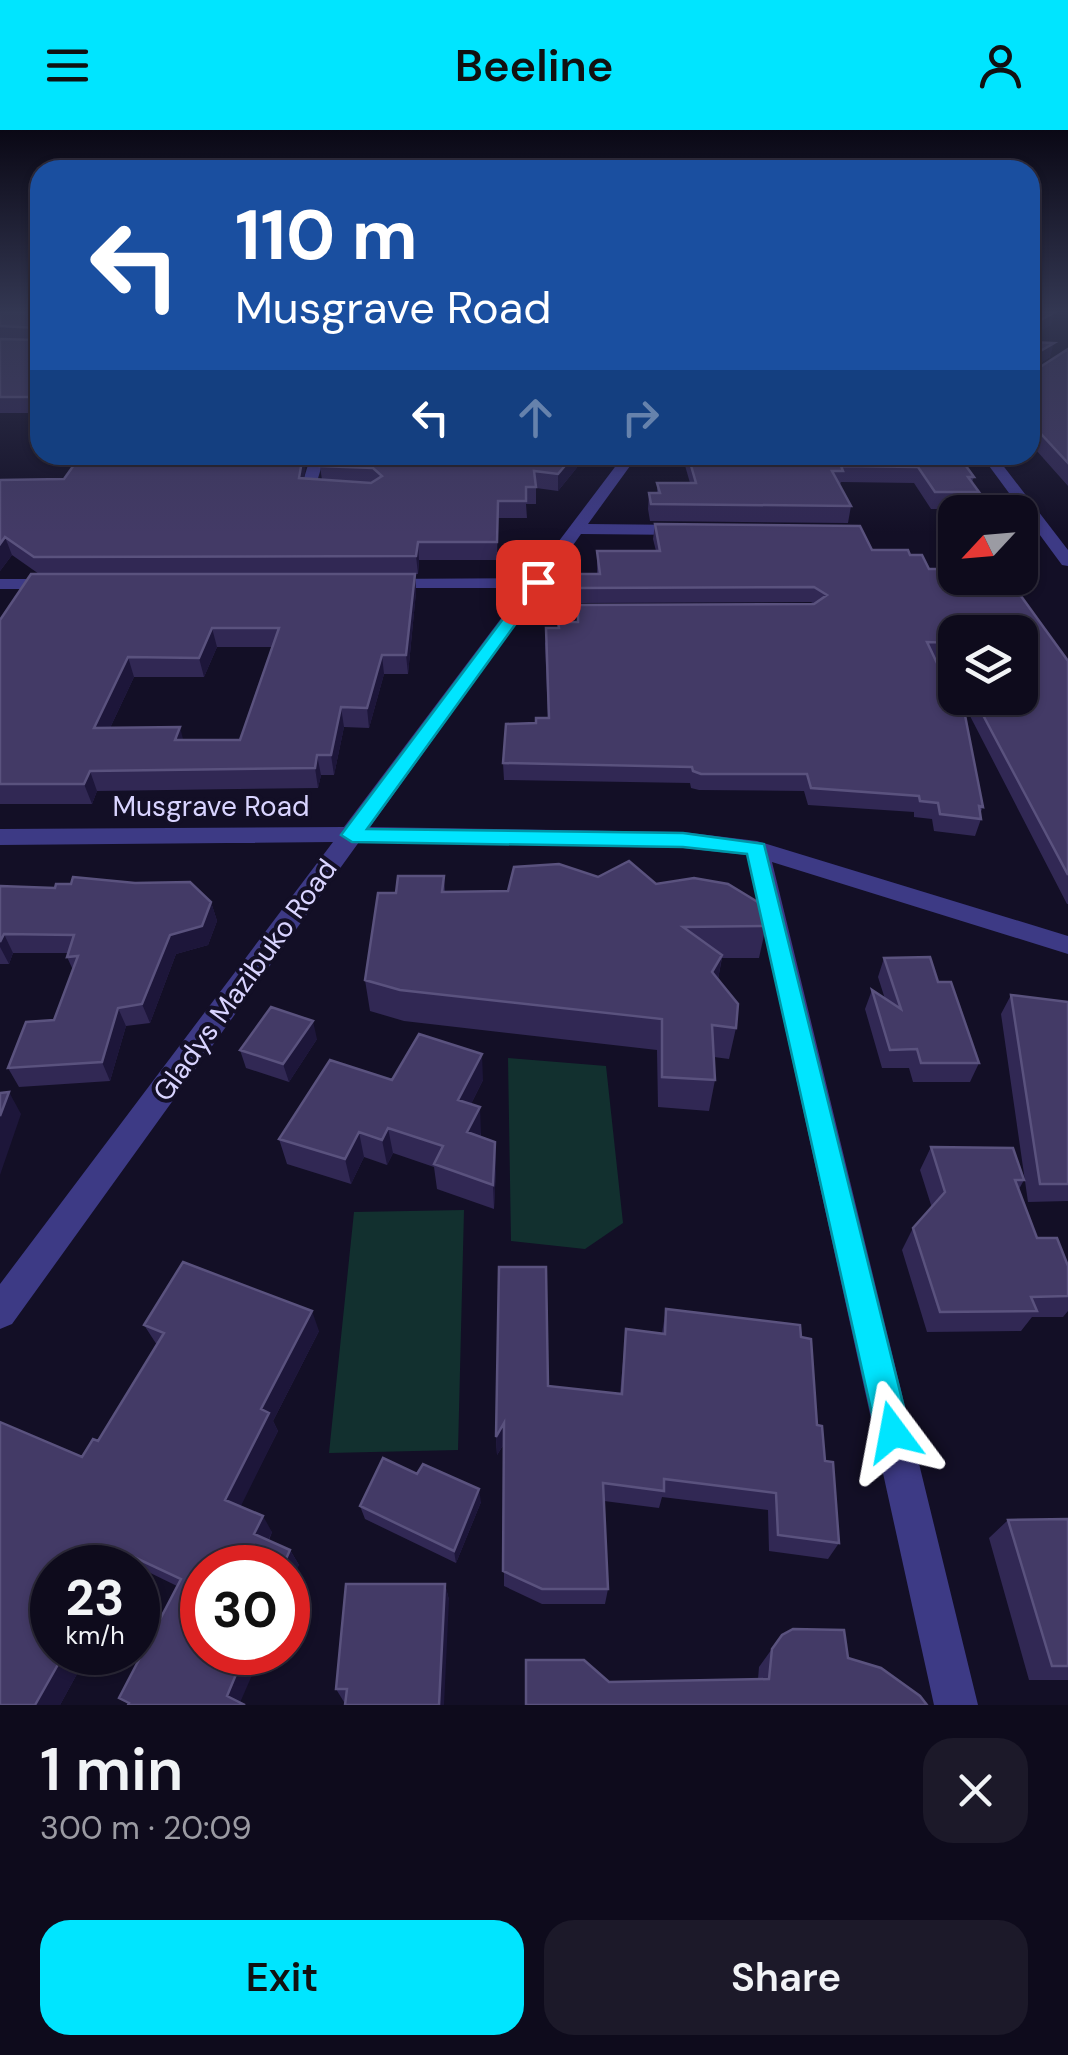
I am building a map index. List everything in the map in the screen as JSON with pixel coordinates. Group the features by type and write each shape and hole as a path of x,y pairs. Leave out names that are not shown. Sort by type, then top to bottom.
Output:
{"street":[{"path":"316,465 310,490 343,491"},
{"name":"Gladys Mazibuko Road","path":"0,1312 624,465"},
{"path":"996,465 1068,561"},
{"path":"576,529 709,530"},
{"path":"359,583 538,582"},
{"path":"0,584 80,584"},
{"path":"516,612 634,611"},
{"name":"Musgrave Road","path":"0,838 352,835 683,840 756,848 1068,945"},
{"path":"756,848 956,1705"}],"green space":[{"path":"508,1058 606,1066 623,1223 585,1249 511,1241"},
{"path":"464,1210 458,1450 329,1453 354,1212"}],"building":[{"path":"0,386 30,386 30,397 0,397"},
{"path":"1040,386 1068,386 1068,463 1041,434"},
{"path":"74,465 301,465 299,478 371,483 382,476 373,468 320,465 566,465 558,474 534,471 536,487 526,487 526,501 498,501 497,542 418,542 416,556 34,557 5,537 0,544 0,480 64,479"},
{"path":"691,465 965,465 974,477 968,477 979,492 935,492 918,467 841,466 843,471 832,471 851,506 651,504 649,493 660,493 657,483 696,483"},
{"path":"655,524 860,526 872,550 908,550 910,555 922,555 929,569 938,569 938,595 1020,595 1035,615 938,615 938,642 927,642 938,665 938,715 965,715 983,807 979,806 981,819 940,814 938,803 920,801 919,796 811,788 807,774 701,774 692,767 503,763 506,724 536,723 536,718 549,718 546,628 559,628 558,622 578,622 578,605 814,604 827,595 814,587 578,588 578,574 600,574 597,551 660,551"},
{"path":"31,574 415,574 406,655 382,655 367,708 341,707 331,755 317,755 315,768 90,771 84,784 0,784 0,620","holes":["212,628 279,628 240,740 175,740 180,727 94,728 128,657 199,658"]},
{"path":"1038,620 1068,661 1068,875 983,715 1038,715"},
{"path":"629,861 656,884 694,878 728,884 761,904 766,926 683,927 722,955 712,972 738,1004 736,1028 712,1025 715,1080 662,1077 662,1019 400,990 365,980 378,893 396,893 398,876 444,876 442,892 508,891 514,867 559,864 598,877"},
{"path":"73,877 135,883 190,882 211,902 202,926 170,935 142,1004 118,1008 102,1062 8,1068 26,1022 54,1020 78,956 67,957 74,935 4,934 0,942 0,886 55,888 56,884 71,884"},
{"path":"930,957 938,982 951,982 979,1063 921,1063 917,1049 890,1050 872,990 901,1009 884,958"},
{"path":"1011,995 1068,1002 1068,1184 1040,1184"},
{"path":"271,1007 313,1021 283,1064 240,1050"},
{"path":"419,1034 482,1054 458,1100 480,1107 467,1132 495,1142 493,1185 434,1164 443,1146 388,1128 382,1140 359,1132 345,1159 279,1139 330,1060 392,1080"},
{"path":"9,1092 0,1116 0,1093"},
{"path":"931,1147 1013,1148 1024,1180 1015,1180 1037,1238 1057,1238 1068,1266 1068,1296 1031,1297 1037,1311 940,1312 913,1228 945,1192"},
{"path":"183,1262 312,1311 261,1409 269,1413 225,1500 263,1516 254,1534 279,1545 180,1545 180,1579 160,1569 160,1545 30,1545 30,1675 52,1675 35,1705 0,1705 0,1422 82,1457 93,1439 98,1441 164,1333 144,1325"},
{"path":"499,1267 546,1267 548,1386 622,1394 626,1329 665,1334 666,1309 800,1325 801,1337 811,1339 817,1425 822,1426 825,1461 833,1462 839,1543 778,1535 776,1493 664,1479 664,1491 603,1483 608,1589 542,1589 503,1571 504,1423 496,1437"},
{"path":"383,1458 417,1474 423,1464 479,1489 454,1551 360,1506"},
{"path":"1068,1519 1068,1666 1052,1666 1008,1520"},
{"path":"180,1581 180,1675 236,1675 227,1696 245,1705 128,1705 119,1698 131,1675 160,1675 160,1619"},
{"path":"346,1584 445,1584 439,1705 345,1705 347,1689 336,1689"},
{"path":"793,1629 844,1630 848,1658 881,1668 927,1705 526,1705 526,1660 584,1660 609,1682 769,1679 772,1649 782,1635"}],"route":[{"path":"538,582 352,835 683,840 756,848 893,1432"}]}
